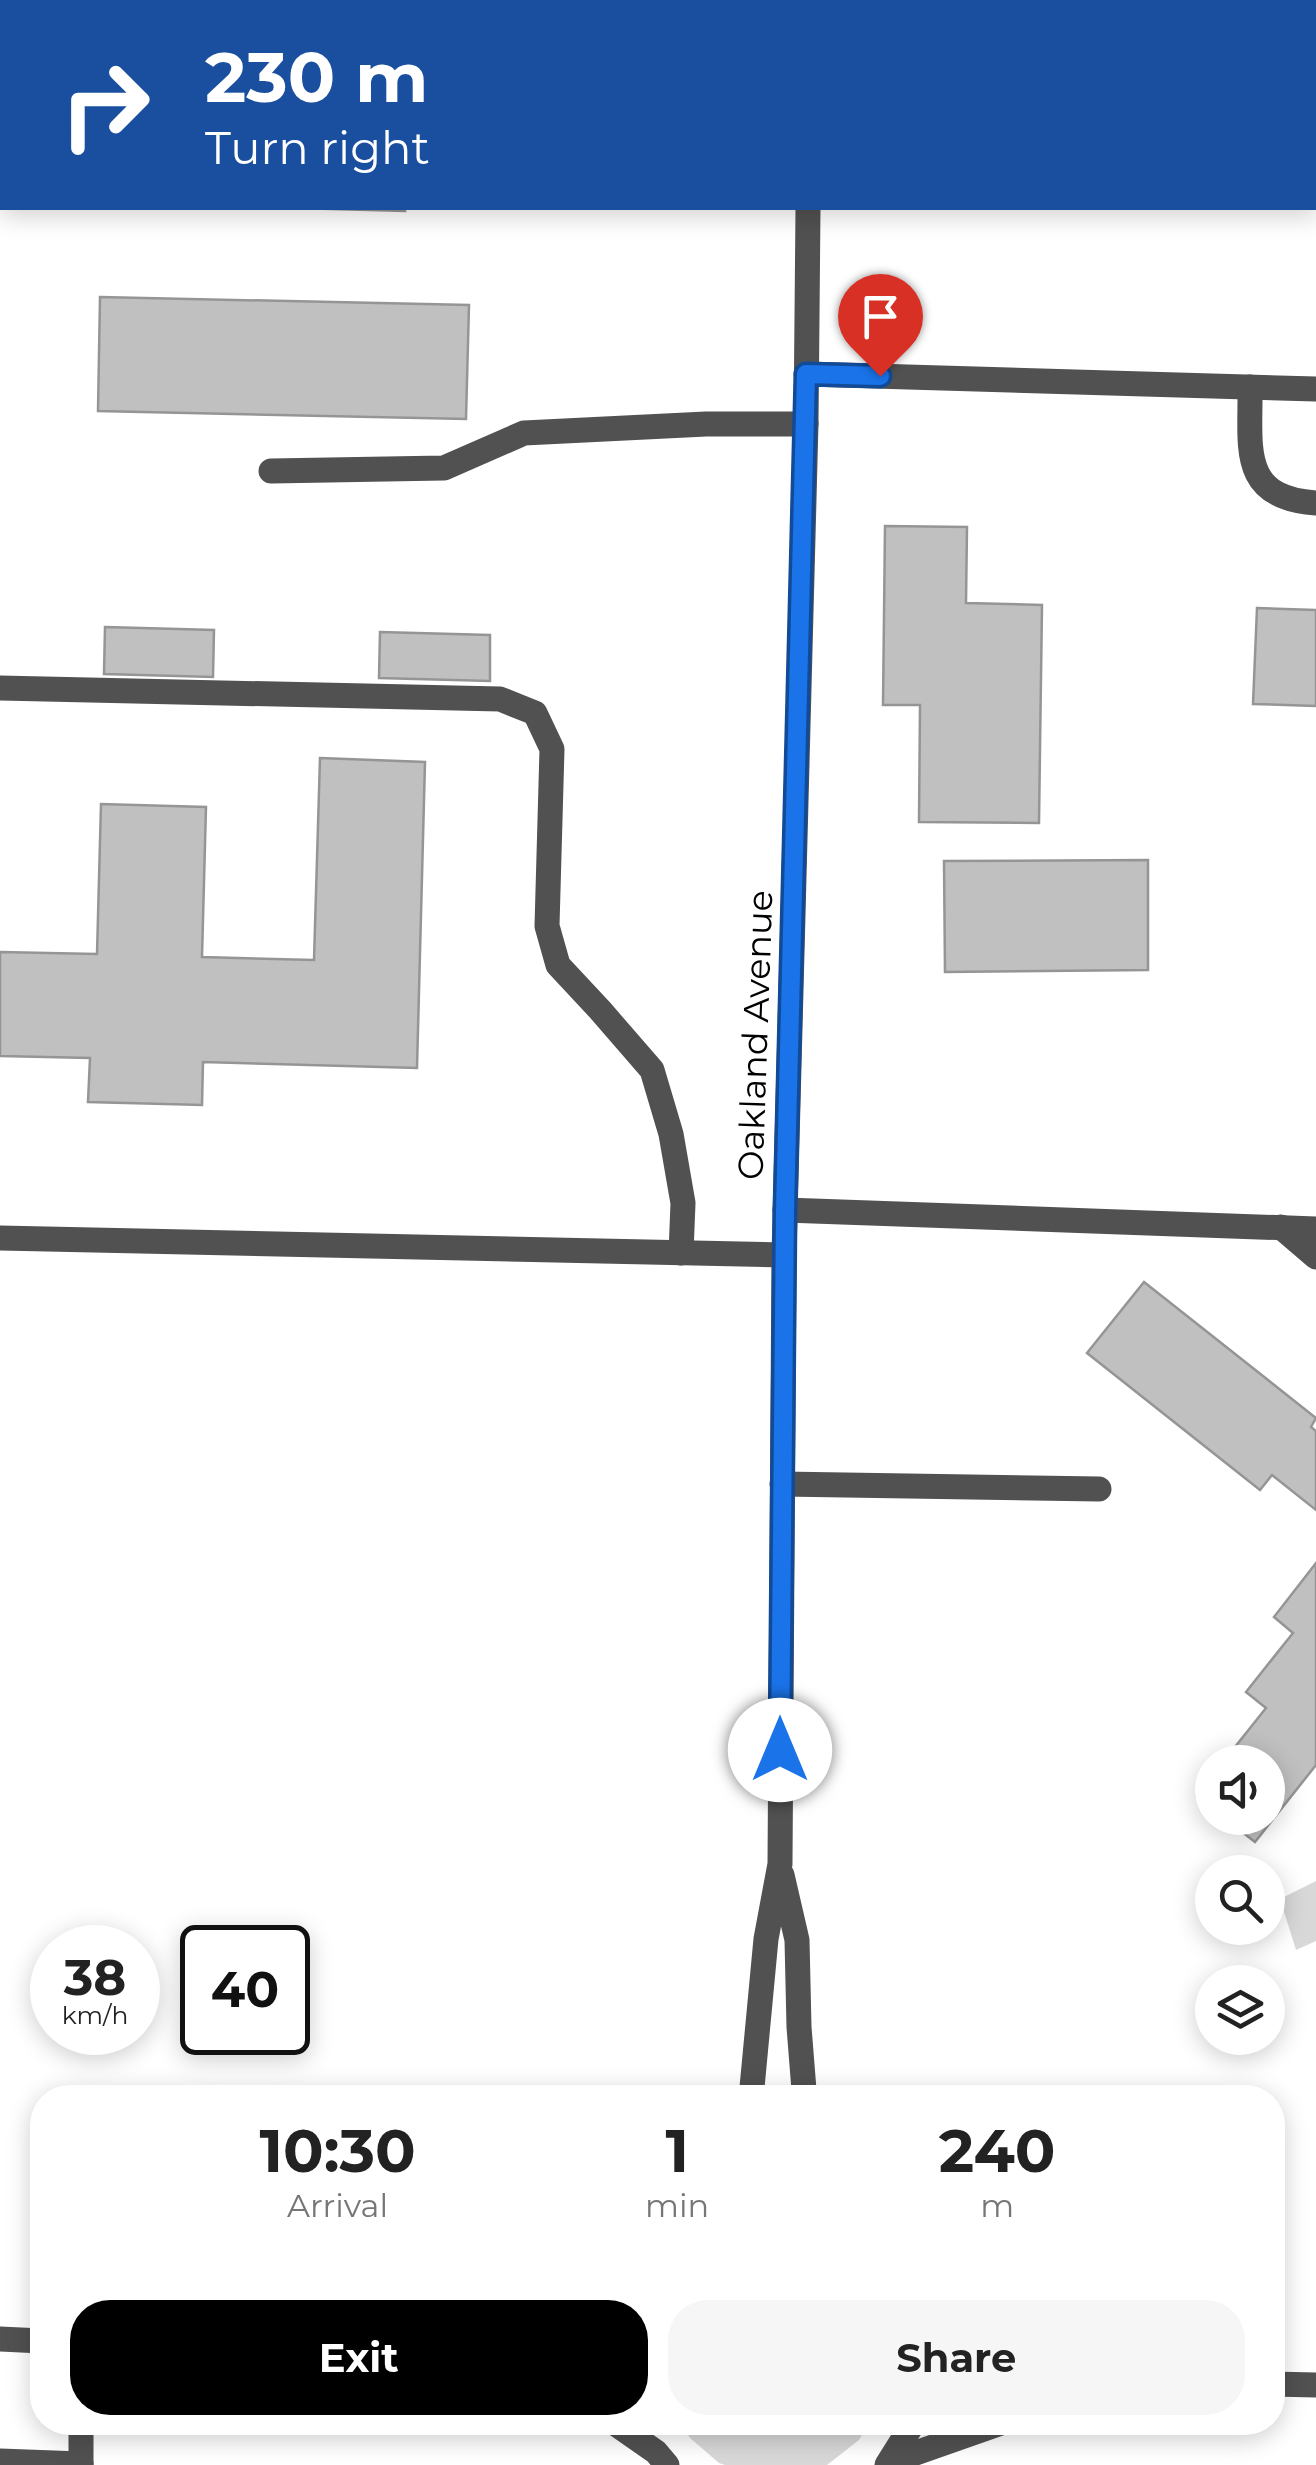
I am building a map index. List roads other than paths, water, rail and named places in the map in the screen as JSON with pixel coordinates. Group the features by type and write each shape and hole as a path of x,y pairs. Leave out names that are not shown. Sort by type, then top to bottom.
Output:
{"street":[{"name":"Oakland Avenue","path":"752,2085 766,1939 780,1864 784,1256 808,210"},
{"path":"806,374 1316,389"},
{"path":"1250,387 1251,461 1260,481 1280,495 1316,503"},
{"path":"271,472 444,468 524,433 706,424 806,424"},
{"path":"0,688 500,699 535,713 552,749 547,926 558,966 652,1070 671,1134 682,1203 681,1253"},
{"path":"785,1210 1316,1229"},
{"path":"1281,1227 1316,1257"},
{"path":"0,1238 784,1256"},
{"path":"782,1484 1100,1490"},
{"name":"Oakland Avenue","path":"780,1864 797,1940 804,2085"},
{"path":"0,2339 30,2340"},
{"path":"1285,2384 1316,2385"},
{"path":"0,2461 81,2464 81,2435"},
{"path":"630,2435 662,2459"},
{"path":"649,2435 662,2459"},
{"path":"889,2464 906,2435"},
{"path":"889,2464 968,2435"}]}
